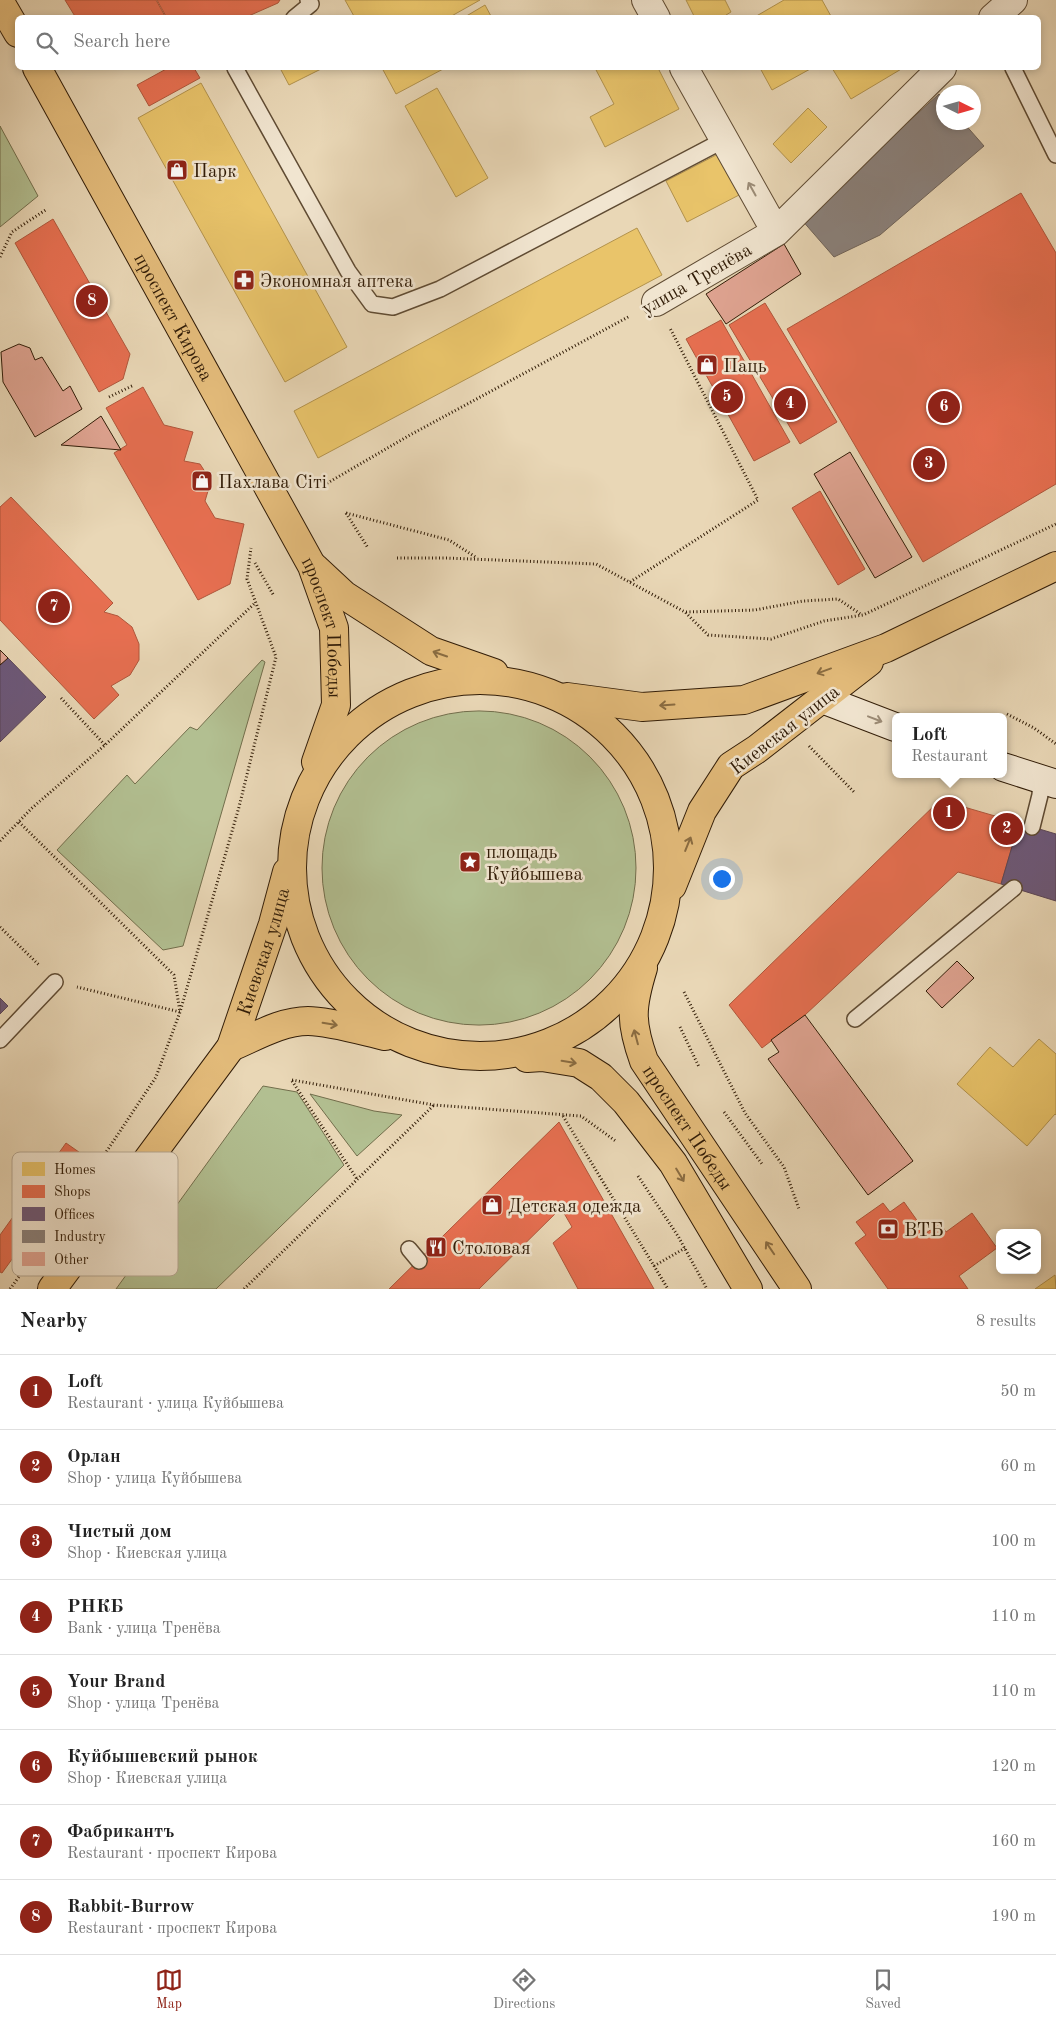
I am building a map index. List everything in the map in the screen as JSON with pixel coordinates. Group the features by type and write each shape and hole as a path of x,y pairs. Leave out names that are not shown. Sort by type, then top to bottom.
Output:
{"main road":[{"path":"0,2 15,28"},
{"name":"проспект Кирова","path":"38,70 312,566"},
{"name":"проспект Победы","path":"312,566 344,595 431,652 545,691"},
{"name":"проспект Победы","path":"296,820 336,705 334,628 312,566"},
{"name":"Киевская улица","path":"545,691 642,707 744,700 886,648 1056,566"},
{"name":"Киевская улица","path":"664,906 702,811 731,766 757,749 886,648"},
{"path":"487,678 545,691 584,709 612,733 642,772 658,803 664,831 667,869 664,906 648,950 633,976 614,999 570,1036 543,1049 485,1058 455,1056 393,1038 357,1010 328,978 306,939 294,897 292,854 296,820 311,784 334,748 366,717 402,695 444,682 487,678"},
{"name":"Киевская улица","path":"153,1152 231,1047 273,924 292,854"},
{"name":"проспект Победы","path":"648,950 634,996 632,1016 635,1036 644,1061 797,1289"},
{"name":"Киевская улица","path":"231,1047 282,1026 308,1021 393,1038"},
{"name":"проспект Победы","path":"485,1058 542,1057 578,1063 601,1077 626,1102 673,1163 748,1289"},
{"name":"Киевская улица","path":"52,1289 62,1276"}],"street":[{"path":"646,0 654,15"},
{"path":"997,15 1014,0"},
{"path":"685,70 776,232"},
{"name":"улица Тренёва","path":"656,302 776,232 940,70"},
{"path":"822,699 892,726"},
{"path":"1007,768 1049,782"}],"lane":[{"path":"298,15 311,4 308,0"},
{"path":"236,70 348,271 372,304 393,306 440,289 724,140"},
{"path":"1014,70 1056,155"},
{"path":"1032,827 1040,795 1049,782"},
{"path":"855,1018 1014,888"},
{"path":"0,1040 55,982"},
{"path":"409,1249 419,1261"}],"path":[{"path":"0,257 12,232 47,209"},
{"path":"630,582 758,500 656,302"},
{"name":"улица Тренёва","path":"324,485 410,435 656,302"},
{"path":"109,397 134,385"},
{"path":"368,548 346,513 449,540 479,559"},
{"path":"397,558 596,564 685,612 708,635 771,640 824,621 863,615 1056,524"},
{"path":"106,1152 156,1077 180,1012 239,807 276,657 247,580 251,548"},
{"path":"255,563 274,596"},
{"path":"685,612 755,610 803,601 838,599 863,615"},
{"path":"0,841 255,603"},
{"path":"62,698 105,745"},
{"path":"1007,714 1034,728 1056,744"},
{"path":"807,744 854,793"},
{"path":"19,822 174,975 180,1012"},
{"path":"0,928 55,982 180,1012"},
{"path":"684,992 745,1113 784,1167 799,1210"},
{"path":"680,1027 699,1067"},
{"path":"358,1179 292,1080 434,1105 582,1116 617,1142"},
{"path":"244,1289 434,1105"},
{"path":"724,1112 762,1164"},
{"path":"562,1116 668,1289"},
{"path":"638,1176 685,1248 707,1289"},
{"path":"654,1266 685,1248"},
{"path":"10,1289 20,1276"}],"green space":[{"path":"0,126 38,196 0,227"},
{"path":"262,660 265,662 183,946 163,950 57,850 127,775 135,784 190,727 197,730"},
{"path":"479,711 510,714 539,723 566,738 590,757 609,781 624,808 633,837 636,868 633,899 624,928 609,955 590,979 566,998 539,1013 510,1022 479,1025 448,1022 419,1013 392,998 368,979 349,955 334,928 325,899 322,868 325,837 334,808 349,781 368,757 392,738 419,723 448,714"},
{"path":"263,1086 297,1092 344,1165 216,1289 116,1289 125,1276 178,1276 178,1203"},
{"path":"310,1094 374,1111 402,1115 357,1156"}],"building: Homes":[{"path":"345,0 480,0 453,15 353,15"},
{"path":"686,0 725,0 731,12 726,15 694,15"},
{"path":"784,0 822,0 830,15 758,15"},
{"path":"485,5 490,15 468,15"},
{"path":"281,70 319,70 289,85"},
{"path":"383,70 441,70 396,94"},
{"path":"596,70 659,70 679,109 605,147 590,117 614,104"},
{"path":"761,70 808,70 772,90"},
{"path":"833,70 900,70 851,99"},
{"path":"201,83 347,347 285,382 138,118"},
{"path":"437,88 488,178 456,197 405,106"},
{"path":"808,108 827,127 791,163 773,144"},
{"path":"720,153 741,194 687,222 666,181"},
{"path":"637,228 662,275 318,458 294,411"},
{"path":"1039,1039 1056,1054 1056,1115 1027,1146 957,1084 990,1047 1013,1067"},
{"path":"1055,1275 1056,1289 1035,1289"}],"building: Shops":[{"path":"65,0 156,0 164,15 74,15"},
{"path":"157,0 280,0 278,3 251,15 165,15"},
{"path":"164,70 195,70 200,78 149,106 137,85"},
{"path":"1021,193 1056,253 1056,484 923,562 787,329"},
{"path":"53,219 130,354 123,379 99,392 15,243"},
{"path":"765,303 837,422 800,444 729,325"},
{"path":"721,320 790,442 754,461 686,339"},
{"path":"143,387 164,425 193,432 184,461 200,464 211,481 205,501 215,518 244,524 230,584 198,600 114,453 127,445 106,408"},
{"path":"820,491 865,569 838,585 792,508"},
{"path":"11,497 113,603 104,612 118,616 132,627 139,644 139,660 130,675 111,686 119,695 94,719 0,620 0,507"},
{"path":"940,800 1019,823 1001,884 958,872 805,1015 762,1048 729,1005"},
{"path":"559,1122 654,1289 578,1289 553,1243 572,1227 561,1208 479,1289 389,1289"},
{"path":"66,1143 79,1152 60,1152"},
{"path":"904,1202 926,1233 940,1223 946,1232 972,1213 996,1249 959,1276 968,1289 888,1289 855,1243 866,1235 856,1222 883,1203 890,1212"},
{"path":"12,1218 12,1259 2,1273 0,1272 0,1235"}],"building: Offices":[{"path":"8,658 46,697 0,742 0,665"},
{"path":"1019,823 1056,834 1056,901 1001,884"},
{"path":"0,998 8,1006 0,1014"}],"building: Industry":[{"path":"936,97 936,130 970,130 984,146 880,235 834,257 801,219"}],"building: Other":[{"path":"784,244 801,274 726,324 706,294"},
{"path":"19,344 30,348 35,360 42,357 63,391 70,386 82,409 35,437 3,382 1,352"},
{"path":"101,416 121,450 61,445"},
{"path":"850,452 912,557 875,578 814,474"},
{"path":"0,650 8,658 0,665"},
{"path":"957,961 974,978 942,1008 926,991"},
{"path":"805,1015 913,1161 868,1195 768,1059 779,1052 771,1040"}],"place":[{"name":"Парк","path":"177,170"},
{"name":"Экономная аптека","path":"244,280"},
{"name":"Rabbit-Burrow","path":"92,301"},
{"name":"Паць","path":"707,365"},
{"name":"Your Brand","path":"727,397"},
{"name":"РНКБ","path":"790,404"},
{"name":"Куйбышевский рынок","path":"944,407"},
{"name":"Чистый дом","path":"929,464"},
{"name":"Пахлава Сіті","path":"202,481"},
{"name":"Фабрикантъ","path":"54,607"},
{"name":"Loft","path":"949,813"},
{"name":"Орлан","path":"1007,829"},
{"name":"площадь Куйбышева","path":"470,862"},
{"name":"Детская одежда","path":"492,1205"},
{"name":"ВТБ","path":"888,1229"},
{"name":"Столовая","path":"436,1247"}]}
